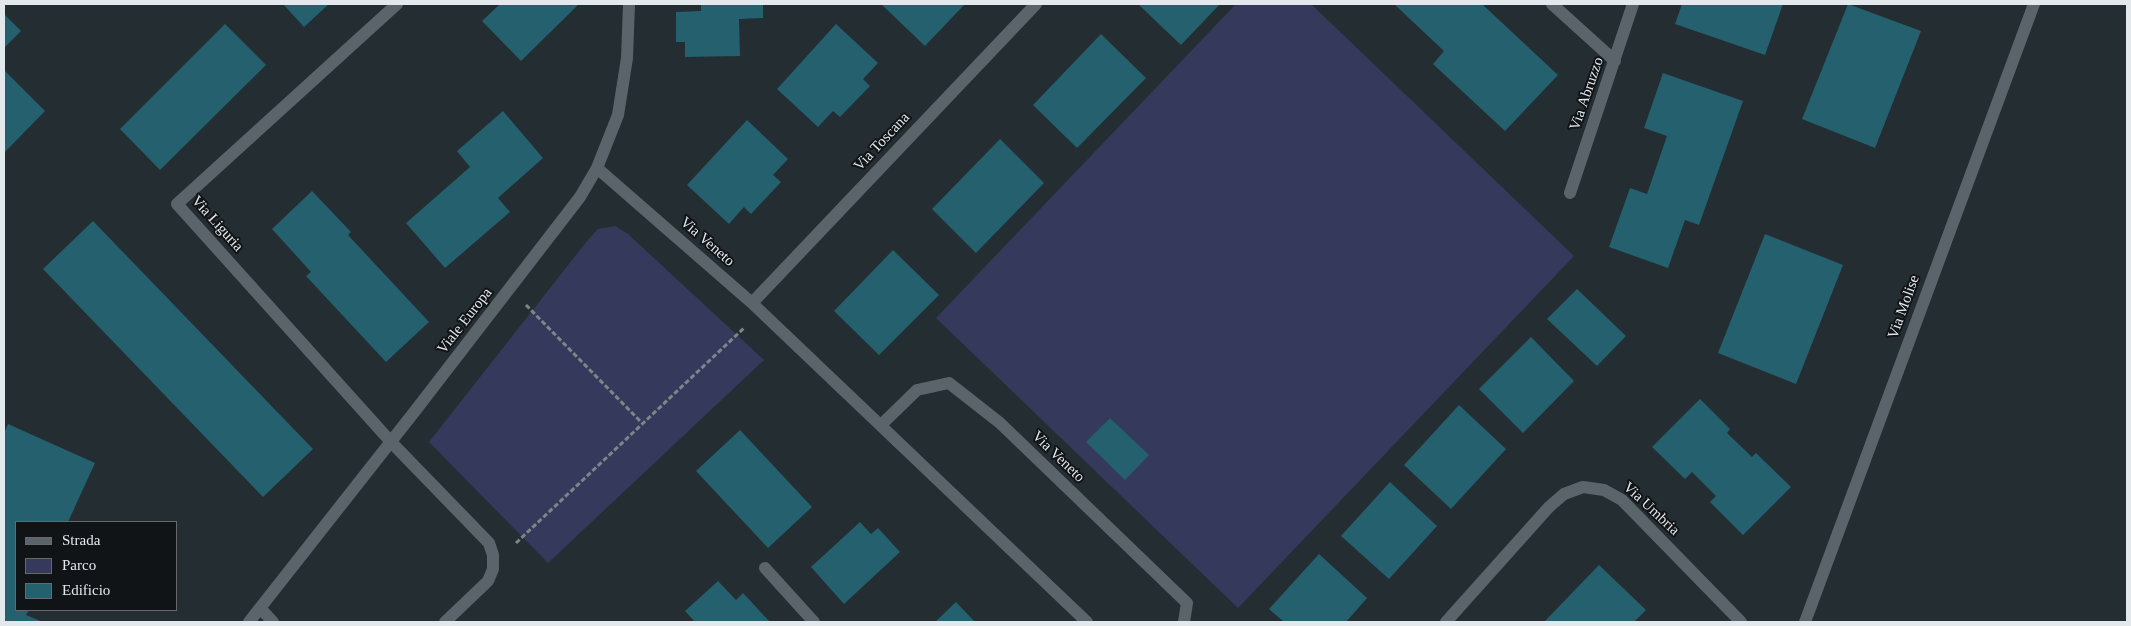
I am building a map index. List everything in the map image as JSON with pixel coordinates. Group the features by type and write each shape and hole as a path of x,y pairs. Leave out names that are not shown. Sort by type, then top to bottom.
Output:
{"street":[{"name":"Via Liguria","path":"391,442 177,204 397,4"},
{"name":"Viale Europa","path":"249,622 573,208 597,168 613,129 621,102 629,42 629,4"},
{"name":"Via Toscana","path":"757,307 1036,4"},
{"path":"1552,4 1615,62"},
{"name":"Via Abruzzo","path":"1570,193 1633,4"},
{"name":"Via Molise","path":"1806,622 2034,4"},
{"name":"Via Veneto","path":"597,168 757,307 1087,622"},
{"name":"Via Veneto","path":"880,425 917,390 949,383 1000,423 1187,603 1184,622"},
{"path":"391,442 489,543 493,555 493,569 488,581 445,622"},
{"name":"Via Umbria","path":"1446,622 1549,507 1564,494 1582,488 1604,490 1622,500 1741,622"},
{"path":"765,568 814,622"},
{"path":"261,609 273,622"}],"path":[{"path":"510,289 643,424"},
{"path":"493,555 512,547 523,538 643,424 757,307"}],"green space":[{"path":"1236,4 1311,4 1574,256 1238,608 936,318","holes":["1110,418 1148,455 1087,442"]},
{"path":"615,226 628,234 764,360 548,563 429,442 587,241 598,229"}],"building":[{"path":"283,4 329,4 304,27"},
{"path":"500,4 579,4 521,61 482,21"},
{"path":"701,4 763,4 763,18 739,19 740,56 685,57 685,42 676,42 676,12 701,11"},
{"path":"881,4 965,4 925,46"},
{"path":"1138,4 1220,4 1181,45"},
{"path":"1394,4 1482,4 1558,75 1505,131 1433,64 1444,51"},
{"path":"1682,4 1783,4 1765,55 1675,24"},
{"path":"1848,4 1921,31 1875,148 1802,119"},
{"path":"4,14 21,31 4,48"},
{"path":"225,24 266,65 160,170 120,129"},
{"path":"836,24 878,63 863,79 870,86 840,117 833,111 818,127 777,89"},
{"path":"1101,34 1146,78 1077,148 1033,105"},
{"path":"4,70 45,111 4,153"},
{"path":"1663,73 1743,101 1699,225 1685,220 1668,268 1609,247 1630,188 1647,194 1667,136 1644,128"},
{"path":"503,111 543,158 498,198 510,212 445,268 406,223 470,167 457,151"},
{"path":"747,120 788,159 773,175 781,182 751,214 744,207 729,224 687,185"},
{"path":"1000,139 1044,183 976,253 932,209"},
{"path":"312,191 351,232 348,235 429,322 386,362 306,276 311,272 272,229"},
{"path":"93,221 313,449 263,497 43,269"},
{"path":"1765,234 1843,265 1796,384 1718,353"},
{"path":"893,250 939,295 879,355 834,311"},
{"path":"1577,289 1626,336 1597,366 1547,319"},
{"path":"1531,337 1574,381 1523,433 1479,389"},
{"path":"1700,399 1730,429 1727,433 1752,457 1756,453 1791,487 1743,535 1710,502 1716,496 1692,472 1685,479 1652,447"},
{"path":"1459,405 1506,449 1451,509 1404,465"},
{"path":"1110,418 1149,455 1125,480 1086,442"},
{"path":"8,424 95,463 68,521 15,521 15,611 28,611 26,615 43,622 4,622 4,433"},
{"path":"740,430 812,507 768,548 696,471"},
{"path":"1390,482 1437,526 1389,579 1341,536"},
{"path":"860,522 871,534 878,528 900,552 844,604 811,567"},
{"path":"1319,554 1367,598 1346,622 1284,622 1269,609"},
{"path":"1599,565 1646,610 1634,622 1544,622"},
{"path":"718,581 736,600 743,593 770,622 695,622 685,611"},
{"path":"956,602 975,622 935,622"}]}
